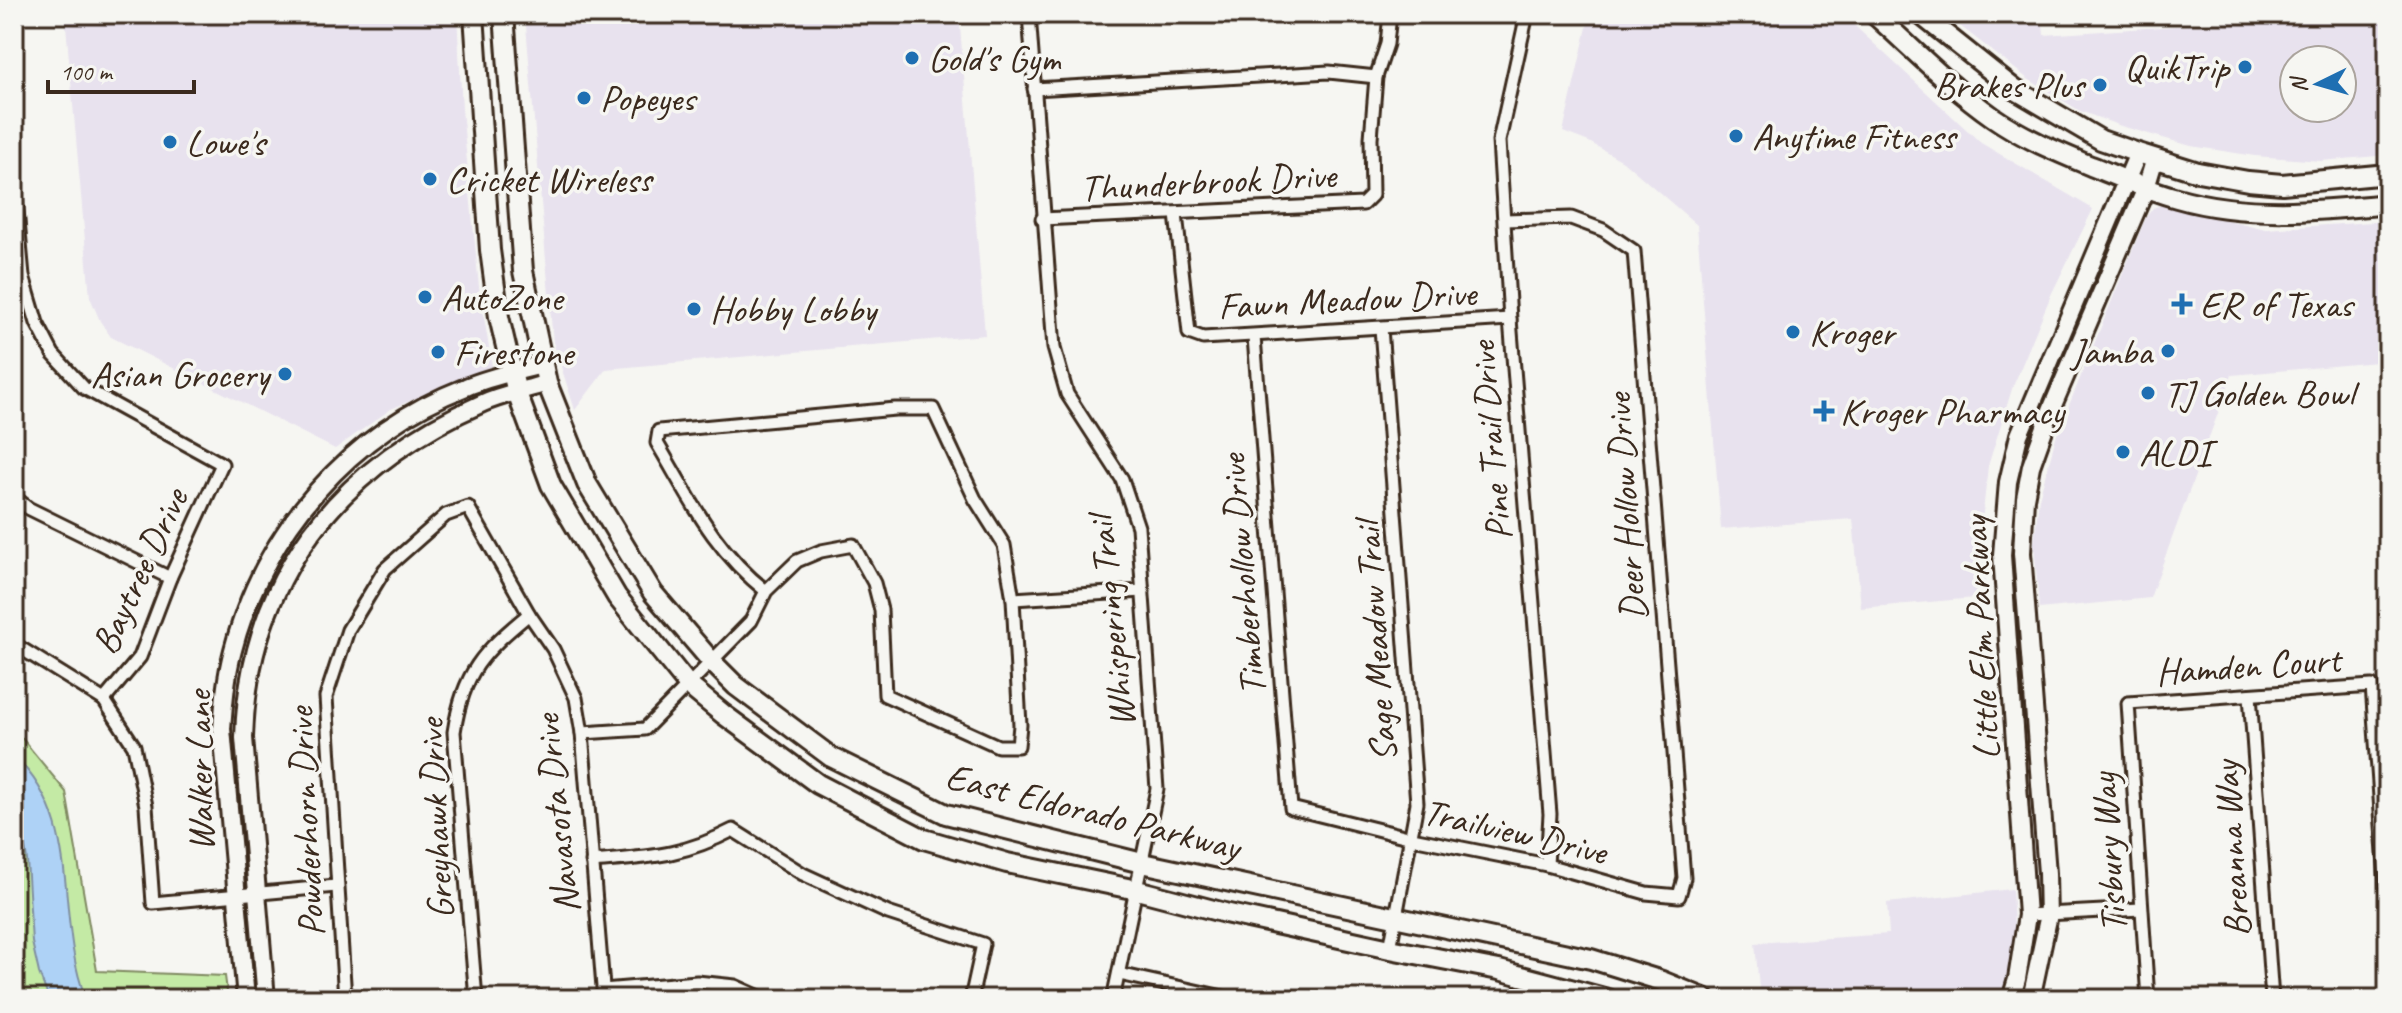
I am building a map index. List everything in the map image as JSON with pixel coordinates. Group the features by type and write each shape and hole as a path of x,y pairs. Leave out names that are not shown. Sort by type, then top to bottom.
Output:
{"main road":[{"name":"East Eldorado Parkway","path":"474,14 490,250 499,317 517,393 551,485 617,597 688,685 818,784 924,839 1007,863 1390,949 1499,970 1608,999"},
{"name":"East Eldorado Parkway","path":"504,14 523,271 544,374 587,484 653,593 736,686 831,757 946,814 1142,863 1591,959 1662,981 1706,999"},
{"path":"1874,14 1996,119 2054,151 2127,181 2179,199 2277,212 2388,204"},
{"path":"1920,14 2014,89 2101,140 2146,156 2198,172 2282,184 2388,174"},
{"path":"483,146 514,146"},
{"name":"Little Elm Parkway","path":"2011,999 2027,915 2002,555 2008,482 2019,435 2127,181 2146,156"},
{"name":"Little Elm Parkway","path":"2031,999 2048,914 2022,527 2031,466 2051,410 2146,188 2146,156"},
{"name":"Walker Lane","path":"246,999 222,729 225,689 243,616 268,561 312,496 362,446 402,418 466,387 511,373 544,374"},
{"name":"Walker Lane","path":"266,999 245,766 245,707 260,630 284,575 308,537 356,481 424,433 486,401 517,393 544,374"},
{"path":"2006,589 2025,587"}],"street":[{"name":"Whispering Trail","path":"1029,14 1054,348 1067,394 1122,479 1138,527 1157,789 1113,999"},
{"path":"1034,89 1329,72 1376,77 1387,44 1390,14"},
{"name":"Pine Trail Drive","path":"1527,14 1499,141 1510,319 1550,814 1547,865"},
{"name":"Thunderbrook Drive","path":"1042,219 1363,204 1372,195 1371,138 1376,77"},
{"name":"Baytree Drive","path":"14,177 23,276 37,323 53,354 84,388 222,464 170,578 140,657 104,700"},
{"name":"Fawn Meadow Drive","path":"1176,214 1189,333 1203,338 1510,319"},
{"name":"Deer Hollow Drive","path":"1505,220 1571,218 1603,230 1634,251 1684,878 1679,896"},
{"name":"Sage Meadow Trail","path":"1381,328 1417,803 1390,949"},
{"name":"Timberhollow Drive","path":"1254,337 1291,808"},
{"path":"582,733 645,729 751,621 766,591 797,561 821,551 853,545 874,583 881,610 885,695 998,746 1018,746 1020,725 1013,599 1004,545 975,499 933,409 895,409 659,431 657,443 712,536 739,570 766,591"},
{"path":"14,497 28,508 170,578"},
{"name":"Navasota Drive","path":"468,507 529,614 553,649 576,698 582,733 604,994"},
{"name":"Powderhorn Drive","path":"345,999 326,697 348,630 385,569 446,515 468,507"},
{"path":"1013,599 1143,591"},
{"name":"Greyhawk Drive","path":"476,999 454,732 459,701 472,672 493,644 529,614"},
{"path":"14,644 104,700 134,746 146,806 153,903 336,886"},
{"name":"Hamden Court","path":"2128,703 2372,686 2386,849"},
{"name":"Breanna Way","path":"2250,695 2272,999"},
{"name":"Tisbury Way","path":"2128,703 2148,999"},
{"name":"Trailview Drive","path":"1291,808 1412,838 1547,865 1646,893 1679,896"},
{"path":"592,862 673,854 703,846 733,830 803,874 888,913 983,944 971,999"},
{"path":"2386,849 2388,909"},
{"path":"2027,915 2141,909"},
{"path":"1119,974 1232,999"},
{"path":"604,994 697,982 735,986 764,999"}],"shaded area":[{"path":"65,14 457,14 462,109 479,287 492,366 391,409 335,449 111,337 90,297"},
{"path":"525,14 959,14 985,335 606,369 575,410 553,342"},
{"path":"1590,14 1842,14 1981,143 2093,209 2051,295 2012,389 1988,466 1981,531 1986,597 1861,608 1853,519 1721,529 1697,225 1623,161 1563,132"},
{"path":"1945,14 2042,14 2044,35 2308,17 2308,14 2388,14 2388,155 2321,161 2255,156 2191,146 2080,111 2028,79"},
{"path":"2161,205 2266,229 2388,221 2388,361 2232,375 2150,598 2039,609 2034,543 2039,498 2056,437 2146,217 2153,208"},
{"path":"2012,889 2015,943 2002,999 1760,999 1755,943 1889,934 1887,903"}],"green space":[{"path":"14,733 21,737 66,792 97,971 225,976 228,999 17,999"}],"water":[{"path":"14,756 36,782 51,810 64,871 76,967 86,999 49,999 39,973 32,942 27,860 21,823 14,805"}],"place":[{"name":"Gold's Gym","path":"912,58"},
{"name":"QuikTrip","path":"2245,67"},
{"name":"Brakes Plus","path":"2100,85"},
{"name":"Popeyes","path":"584,98"},
{"name":"Anytime Fitness","path":"1736,136"},
{"name":"Lowe's","path":"170,142"},
{"name":"Cricket Wireless","path":"430,179"},
{"name":"AutoZone","path":"425,297"},
{"name":"ER of Texas","path":"2182,304"},
{"name":"Hobby Lobby","path":"694,309"},
{"name":"Kroger","path":"1793,332"},
{"name":"Jamba","path":"2168,351"},
{"name":"Firestone","path":"438,352"},
{"name":"Asian Grocery","path":"285,374"},
{"name":"TJ Golden Bowl","path":"2148,393"},
{"name":"Kroger Pharmacy","path":"1824,411"},
{"name":"ALDI","path":"2123,452"}]}
